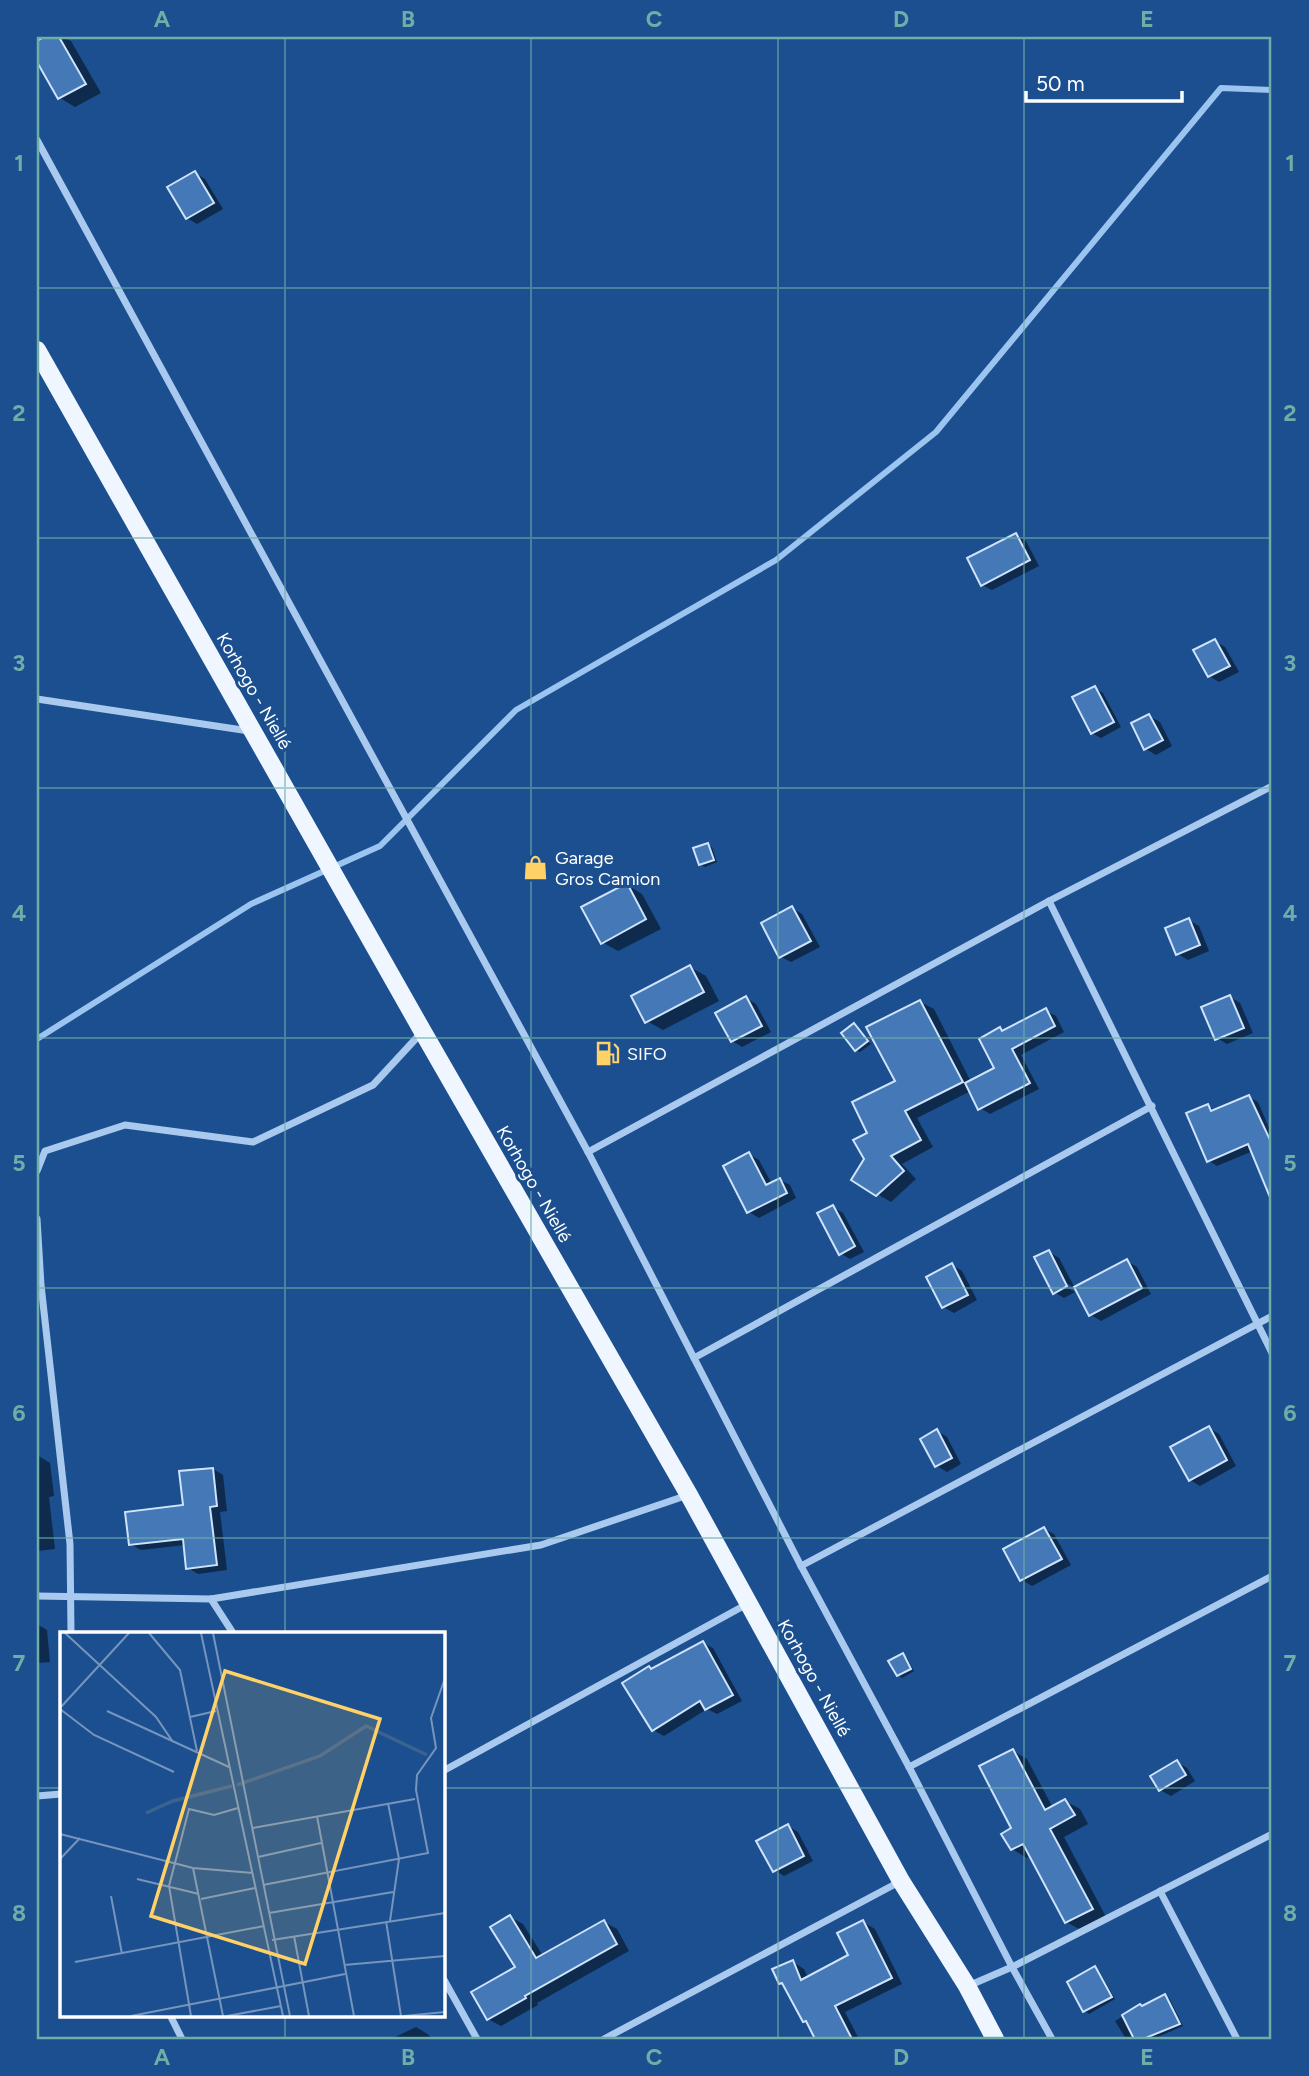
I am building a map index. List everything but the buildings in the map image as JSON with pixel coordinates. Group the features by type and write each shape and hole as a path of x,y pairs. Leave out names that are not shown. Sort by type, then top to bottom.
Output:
{"main road":[{"name":"Korhogo - Niellé","path":"37,350 750,1603 901,1881 967,1986 995,2039"}],"street":[{"path":"37,140 588,1152 801,1566 1052,2039"},
{"path":"37,699 253,732"},
{"path":"588,1152 1049,901 1272,786"},
{"path":"1049,901 1272,1353"},
{"path":"37,1171 45,1151 125,1125 253,1142 373,1085 423,1032"},
{"path":"694,1357 1152,1106"},
{"path":"37,1219 41,1285 70,1544 71,1632"},
{"path":"801,1566 1272,1316"},
{"path":"37,1596 211,1599 541,1545 689,1495"},
{"path":"909,1767 1272,1576"},
{"path":"211,1599 232,1632"},
{"path":"444,1770 750,1603"},
{"path":"37,1796 60,1794"},
{"path":"967,1986 1012,1967 1272,1834"},
{"path":"604,2039 901,1881"},
{"path":"1160,1891 1237,2039"},
{"path":"444,1980 477,2039"},
{"path":"170,2016 182,2039"}],"waterway":[{"path":"37,1039 251,904 380,846 516,710 776,560 936,432 1221,88 1272,90"}],"place":[{"name":"Garage Gros Camion","path":"535,868"},
{"name":"SIFO","path":"607,1054"}]}
